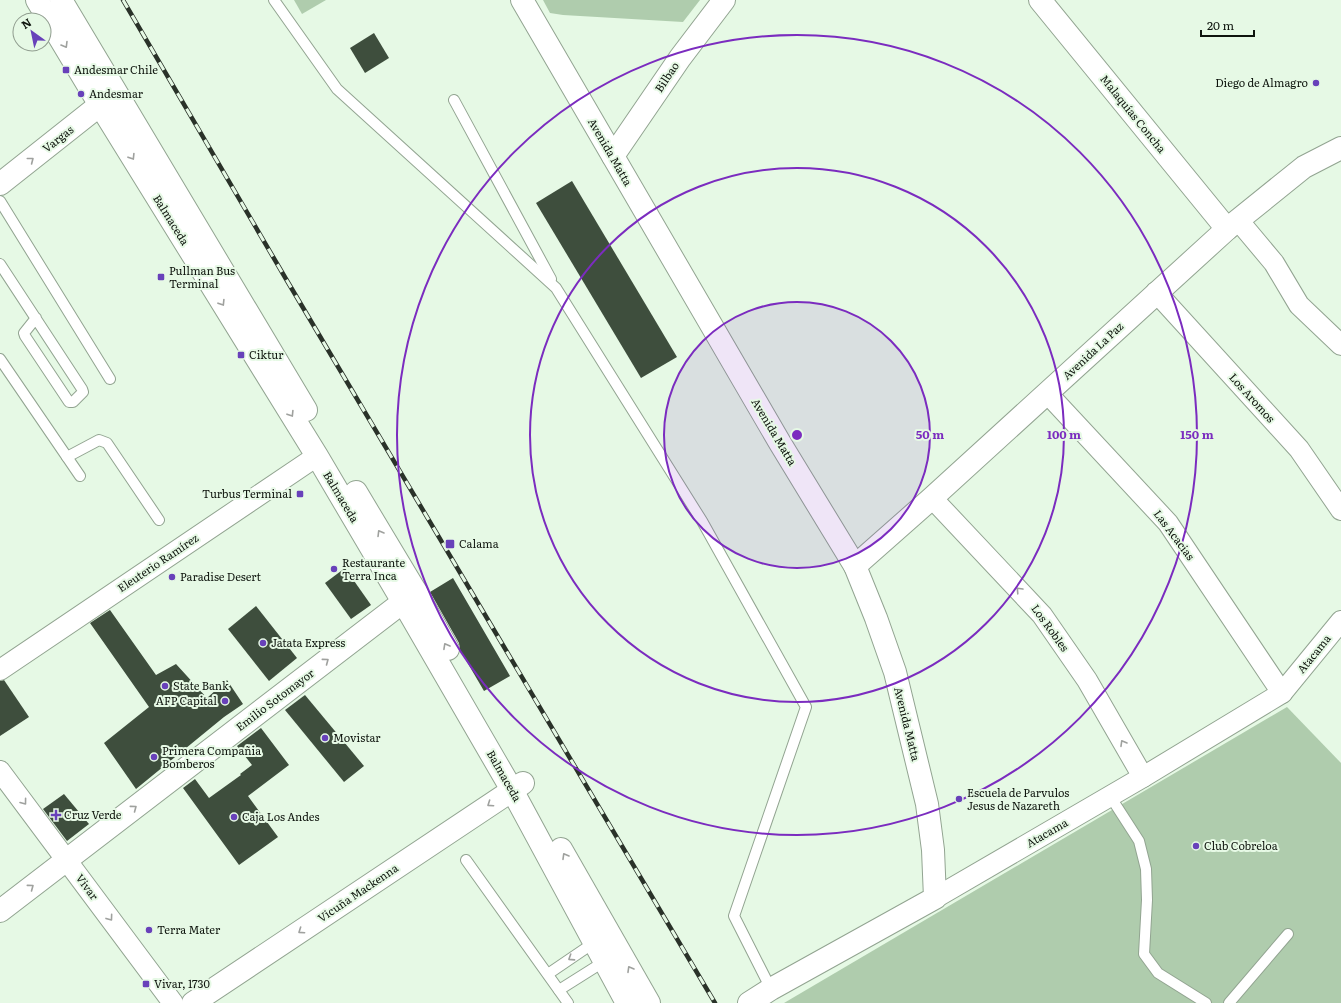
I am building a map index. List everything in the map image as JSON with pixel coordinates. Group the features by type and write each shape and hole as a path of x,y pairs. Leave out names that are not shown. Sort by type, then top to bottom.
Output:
{"main road":[{"name":"Balmaceda","path":"38,0 108,99 410,597 518,786 649,1003"},
{"name":"Balmaceda","path":"61,0 108,99 316,456 410,597"},
{"name":"Avenida Matta","path":"522,0 780,443 855,566 876,618 892,665 927,804 933,850 935,898"},
{"name":"Bilbao","path":"613,156 680,58 724,0"},
{"name":"Malaquías Concha","path":"1040,0 1232,225"},
{"name":"Vargas","path":"2,179 108,99"},
{"name":"Avenida La Paz","path":"855,566 932,498 1156,292 1232,225 1304,167 1341,148"},
{"name":"Emilio Sotomayor","path":"0,911 410,597"},
{"name":"Balmaceda","path":"518,786 600,952 627,1003"},
{"name":"Vicuña Mackenna","path":"194,1003 518,786"},
{"name":"Atacama","path":"749,1003 771,989 935,898"}],"street":[{"path":"1232,225 1274,263 1299,305 1341,345"},
{"name":"Los Aromos","path":"1156,292 1298,448 1341,510"},
{"name":"Las Acacias","path":"1047,393 1168,523 1282,693"},
{"name":"Eleuterio Ramírez","path":"0,670 316,456"},
{"name":"Los Robles","path":"932,498 1042,615 1086,680 1143,777"},
{"name":"Atacama","path":"935,898 1143,777 1282,693 1334,640 1341,621"},
{"name":"Vivar","path":"0,771 173,1003"}],"lane":[{"path":"274,0 337,89 556,288"},
{"path":"454,100 556,288 702,521 806,707 734,916 771,989"},
{"path":"0,201 110,379"},
{"path":"0,264 36,318 82,389 83,392 73,402 69,402 25,336 24,333 36,318"},
{"path":"0,359 80,476"},
{"path":"67,457 99,440 107,443 159,520"},
{"path":"1110,796 1139,841 1146,869 1147,900 1144,954 1158,973 1206,1003"},
{"path":"466,860 568,1003"},
{"path":"1229,1003 1288,934"},
{"path":"548,974 600,952"},
{"path":"559,990 600,952"}],"green space":[{"path":"294,0 326,0 302,14"},
{"path":"543,0 700,0 683,22 550,13"},
{"name":"Club Cobreloa","path":"1287,707 1341,763 1341,1003 784,1003"}],"building":[{"path":"374,33 389,58 365,73 350,48"},
{"path":"572,181 677,357 641,378 536,203"},
{"path":"345,568 371,605 351,619 325,583"},
{"path":"453,578 510,676 484,691 460,650 459,643 430,592"},
{"name":"Jatata Express","path":"256,606 297,658 269,681 228,629"},
{"path":"110,610 156,675 176,664 207,698 227,680 243,704 224,717 136,789 104,743 149,707 90,623"},
{"path":"4,680 29,717 0,736 0,681"},
{"name":"Movistar","path":"305,695 364,766 344,782 285,710"},
{"name":"Caja Los Andes","path":"261,728 289,765 248,796 278,837 239,865 183,788 195,779 209,798 241,775 240,774 252,765 237,746"},
{"path":"64,794 89,824 67,841 43,809"}],"railway":[{"path":"123,0 286,279 715,1003"}],"place":[{"name":"Andesmar Chile","path":"66,70"},
{"name":"Diego de Almagro","path":"1316,83"},
{"name":"Andesmar","path":"81,94"},
{"name":"Pullman Bus Terminal","path":"161,277"},
{"name":"Ciktur","path":"241,355"},
{"name":"Turbus Terminal","path":"300,494"},
{"name":"Calama","path":"450,544"},
{"name":"Restaurante Terra Inca","path":"334,569"},
{"name":"Paradise Desert","path":"172,577"},
{"name":"Jatata Express","path":"263,643"},
{"name":"State Bank","path":"165,686"},
{"name":"AFP Capital","path":"225,701"},
{"name":"Movistar","path":"325,738"},
{"name":"Primera Compañia Bomberos","path":"154,757"},
{"name":"Escuela de Parvulos Jesus de Nazareth","path":"959,799"},
{"name":"Cruz Verde","path":"56,815"},
{"name":"Caja Los Andes","path":"234,817"},
{"name":"Club Cobreloa","path":"1196,846"},
{"name":"Terra Mater","path":"149,930"},
{"name":"Vivar, 1730","path":"146,984"}]}
